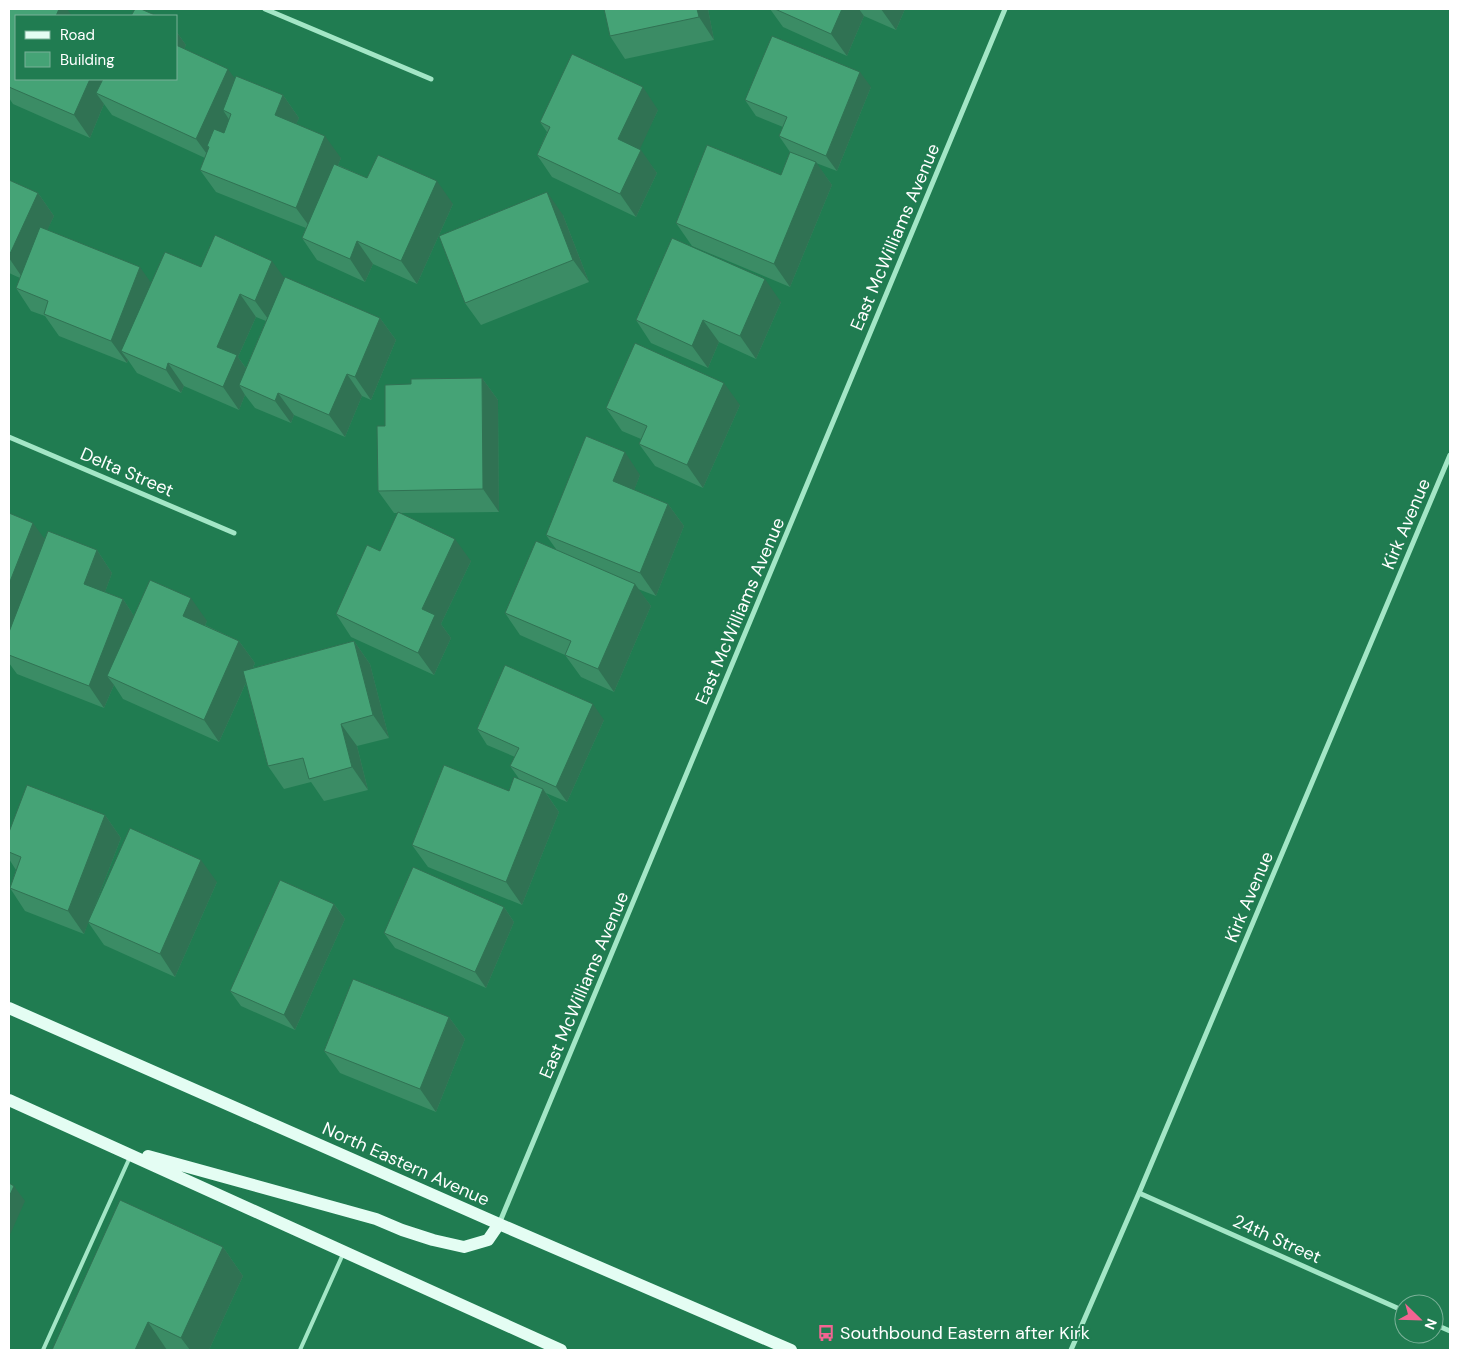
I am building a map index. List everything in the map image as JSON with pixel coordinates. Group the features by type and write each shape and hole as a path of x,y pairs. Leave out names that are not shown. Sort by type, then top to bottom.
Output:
{"main road":[{"name":"North Eastern Avenue","path":"9,1008 499,1224 791,1350"},
{"path":"9,1100 561,1350"},
{"path":"110,1146 376,1218 425,1238 464,1247 488,1240 499,1224"}],"street":[{"path":"264,9 431,79"},
{"name":"East McWilliams Avenue","path":"499,1224 1005,9"},
{"name":"Delta Street","path":"9,437 234,532"},
{"name":"Kirk Avenue","path":"1071,1350 1450,455"},
{"name":"24th Street","path":"1139,1193 1394,1307"}],"lane":[{"path":"43,1350 130,1155"},
{"path":"300,1350 344,1252"}],"building":[{"path":"9,9 59,9 56,15 15,15 15,80 90,80 74,115 9,87"},
{"path":"135,9 141,9 155,15 132,15"},
{"path":"604,9 697,9 699,17 610,36"},
{"path":"775,9 842,9 831,34"},
{"path":"772,36 860,72 826,156 779,136 787,117 745,100"},
{"path":"178,46 228,69 196,139 96,93 102,80 178,80"},
{"path":"572,54 643,87 618,139 641,150 620,194 537,155 550,127 540,122"},
{"path":"236,76 283,95 275,115 325,136 296,208 200,170 214,129 224,133 231,114 223,110"},
{"path":"707,145 781,175 790,152 816,162 774,264 676,223"},
{"path":"378,155 437,181 401,261 357,241 350,259 302,238 334,164 367,178"},
{"path":"9,180 38,193 9,256"},
{"path":"547,192 573,260 465,303 439,236"},
{"path":"40,227 140,267 111,341 44,314 48,301 16,288"},
{"path":"215,235 272,261 255,301 240,294 217,347 237,355 223,387 168,363 166,370 121,351 165,252 201,267"},
{"path":"672,238 765,279 740,336 703,320 692,346 636,320"},
{"path":"285,277 380,318 355,377 347,374 329,415 278,393 275,401 239,385"},
{"path":"635,343 724,383 687,465 639,444 647,426 606,408"},
{"path":"482,378 483,489 378,491 377,426 385,426 385,385 411,384 411,379"},
{"path":"586,436 625,452 613,481 668,504 640,573 546,535"},
{"path":"398,512 455,539 422,609 435,615 418,653 336,614 367,545 380,551"},
{"path":"9,513 33,523 9,584"},
{"path":"48,531 97,550 84,584 123,599 89,686 9,655 9,632"},
{"path":"536,541 635,584 598,669 565,655 571,641 505,613"},
{"path":"150,580 191,598 183,616 239,641 204,720 107,676"},
{"path":"354,641 373,715 341,724 352,767 309,779 303,758 268,766 243,671"},
{"path":"505,665 593,704 556,787 510,766 519,748 477,729"},
{"path":"444,765 509,791 514,777 543,789 506,882 412,845"},
{"path":"27,785 105,815 68,911 10,888 21,857 9,852 9,832"},
{"path":"130,828 201,860 160,954 88,922"},
{"path":"413,867 504,907 475,972 384,933"},
{"path":"280,880 334,904 284,1015 230,991"},
{"path":"353,979 449,1017 420,1089 324,1051"},
{"path":"9,1183 14,1186 9,1197"},
{"path":"120,1200 223,1247 181,1338 148,1322 135,1350 52,1350"}],"place":[{"name":"Southbound Eastern after Kirk","path":"826,1333"}]}
